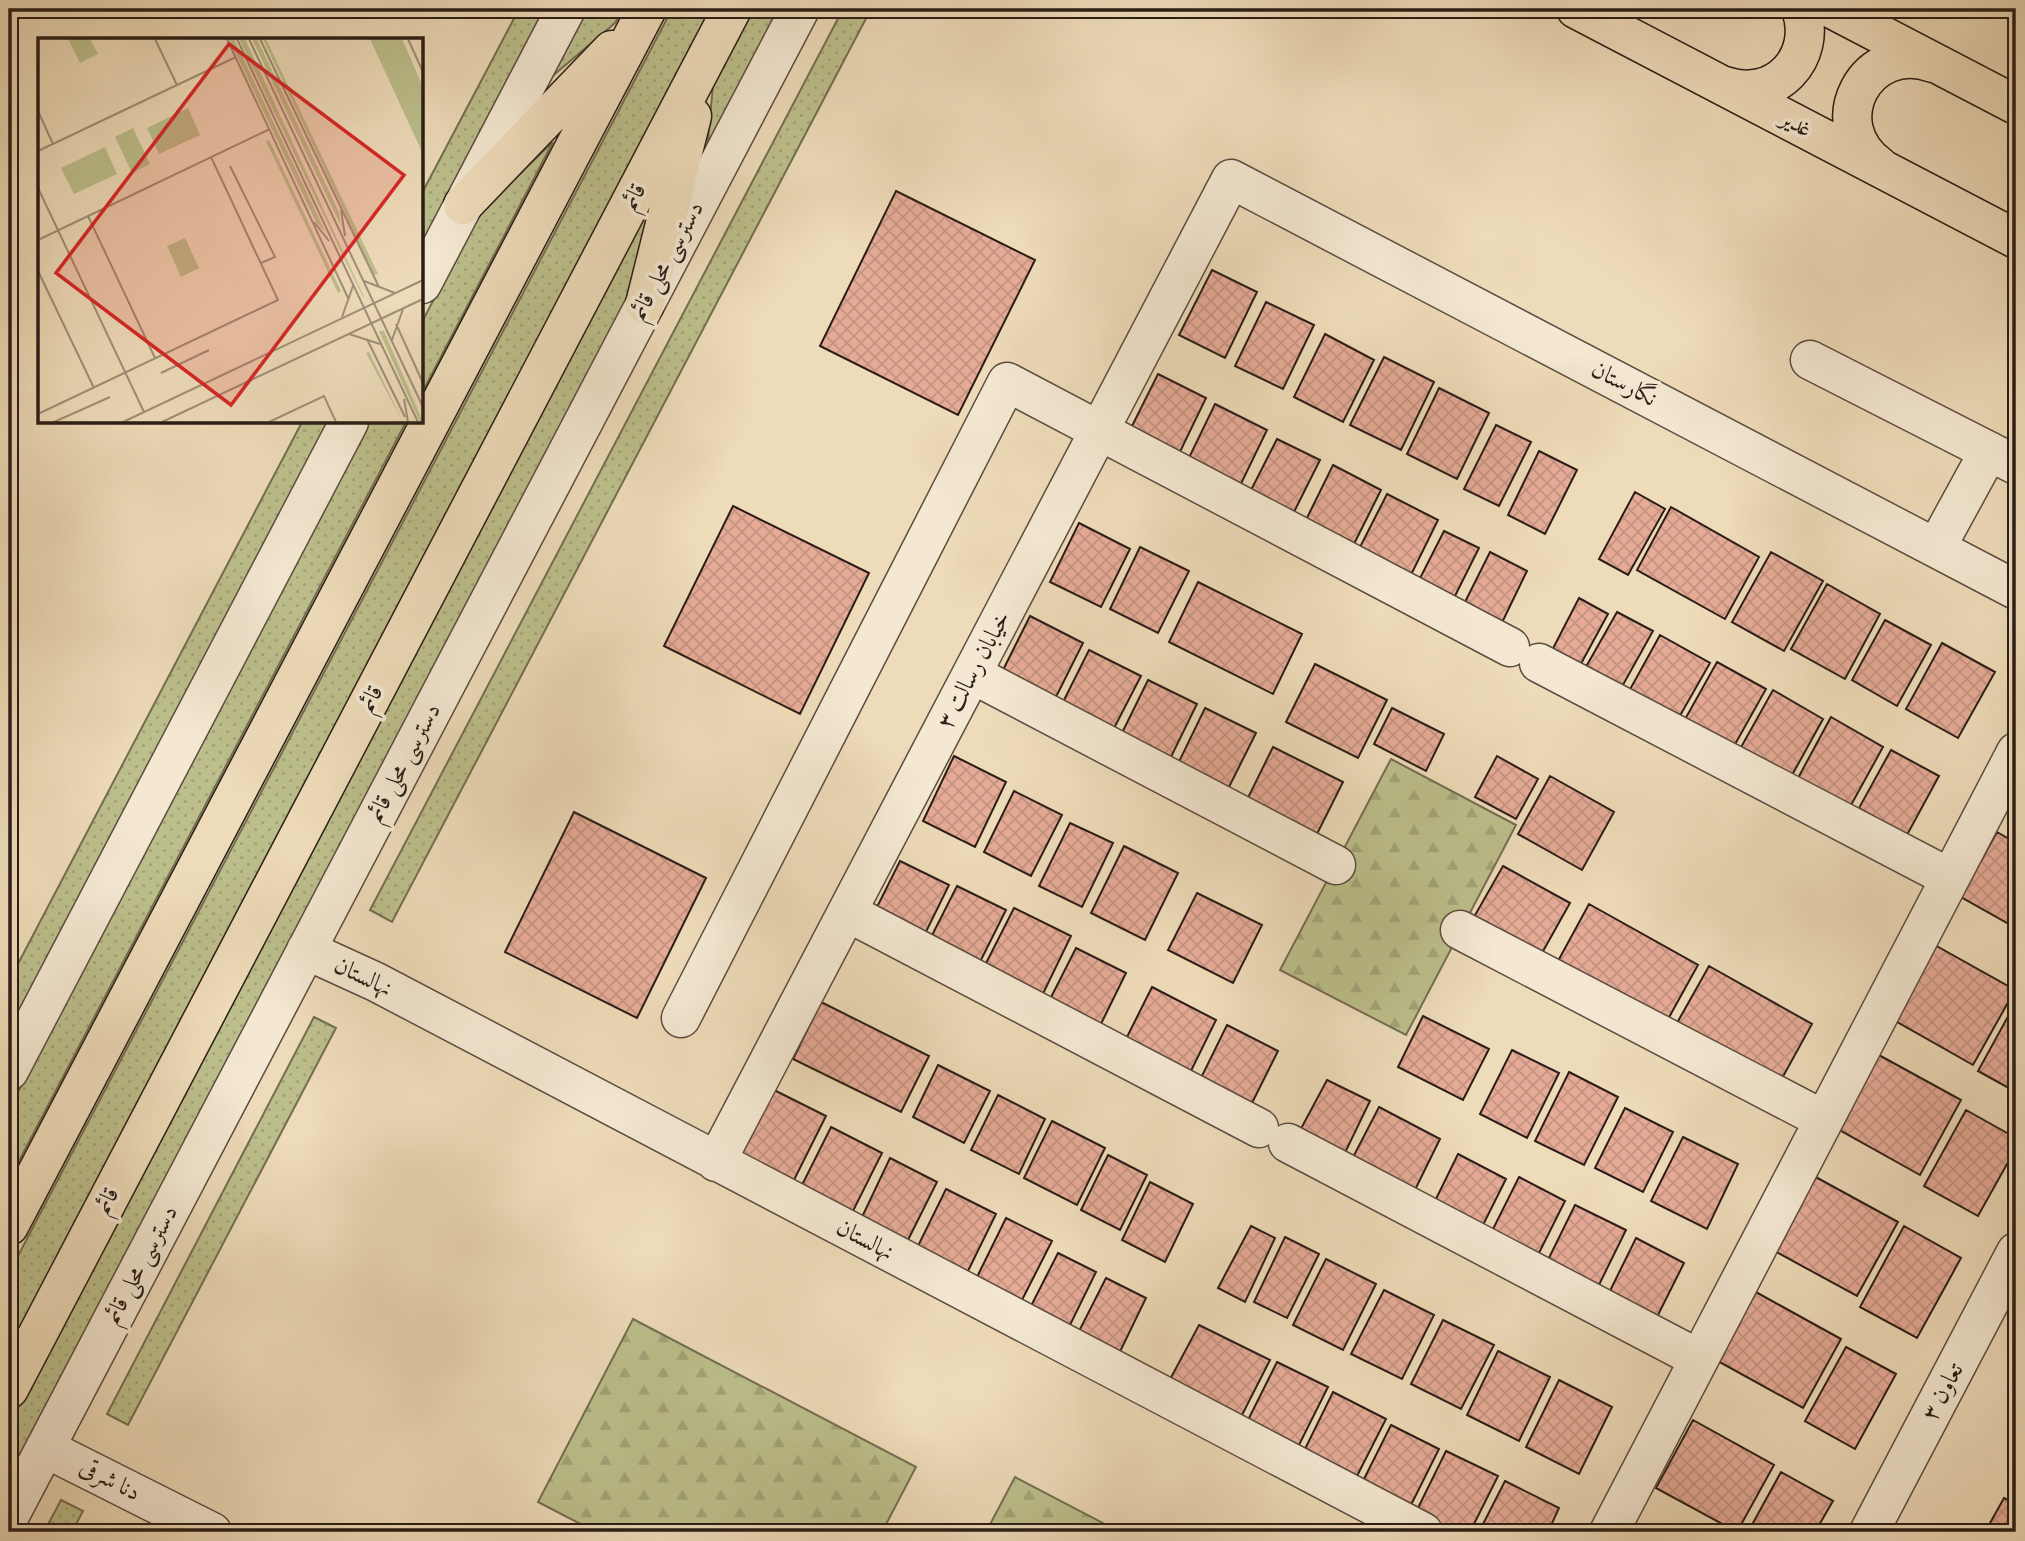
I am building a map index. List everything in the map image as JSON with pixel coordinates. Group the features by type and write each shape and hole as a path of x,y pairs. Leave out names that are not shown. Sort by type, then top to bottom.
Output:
{"main road":[{"name":"قائم","path":"9,1389 733,9"},
{"name":"غدیر","path":"1576,9 2016,239"},
{"path":"1720,84 1737,90 1756,90 1774,85 1789,74 1800,59 1806,41 1806,23 1801,9"},
{"path":"1832,9 2016,105"},
{"path":"463,205 645,13"},
{"path":"9,1226 645,13"},
{"path":"645,304 708,55"},
{"path":"1884,170 1869,159 1858,144 1852,126 1853,107 1858,90 1870,75 1894,61 1921,58 1938,64"}],"street":[{"path":"424,280 566,9"},
{"name":"دسترسی محلی قائم","path":"9,1517 800,9"},
{"name":"خیابان رسالت ۳","path":"716,1161 1231,179"},
{"name":"نگارستان","path":"1231,179 2016,590"},
{"path":"1810,360 2003,458 1936,548"},
{"path":"681,1018 1007,382 1950,878"},
{"path":"9,1071 348,424"},
{"path":"972,674 1336,864"},
{"path":"1609,1532 2016,752"},
{"path":"847,912 1699,1359"},
{"path":"1461,930 1824,1120"},
{"name":"نهالستان","path":"306,950 388,989 1423,1532"},
{"name":"تعاون ۳","path":"1869,1532 2016,1252"},
{"name":"دنا شرقی","path":"45,1448 212,1532"}],"green space":[{"path":"519,9 546,9 424,242 424,189"},
{"path":"586,9 623,9 615,23 549,79"},
{"path":"672,9 718,9 9,1361 9,1273"},
{"path":"748,9 785,9 706,161 714,74"},
{"path":"843,9 871,9 392,922 370,910"},
{"path":"553,142 424,389 424,318 480,211"},
{"path":"653,197 638,297 9,1496 9,1425"},
{"path":"301,424 329,424 9,1034 9,981"},
{"path":"368,424 405,424 9,1180 9,1109"},
{"path":"1391,759 1516,825 1406,1035 1280,970"},
{"path":"314,1017 336,1028 128,1425 107,1414"},
{"path":"633,1319 916,1467 882,1532 596,1532 538,1502"},
{"path":"1015,1477 1120,1532 986,1532"},
{"path":"61,1500 83,1511 72,1532 44,1532"}],"building":[{"path":"896,191 1035,260 958,415 820,346"},
{"path":"1212,270 1257,292 1225,358 1179,335"},
{"path":"1266,302 1314,325 1283,389 1235,366"},
{"path":"1325,334 1374,360 1343,422 1294,397"},
{"path":"1384,357 1434,382 1401,450 1350,425"},
{"path":"1158,374 1206,398 1178,456 1129,432"},
{"path":"1439,388 1489,413 1457,479 1407,454"},
{"path":"1215,404 1267,430 1237,492 1185,466"},
{"path":"1496,425 1531,442 1499,506 1464,489"},
{"path":"1277,439 1320,460 1291,518 1248,496"},
{"path":"1539,451 1577,470 1545,534 1508,515"},
{"path":"1333,465 1381,490 1351,550 1303,526"},
{"path":"1635,492 1665,509 1628,575 1599,559"},
{"path":"1387,494 1438,520 1409,579 1357,553"},
{"path":"733,506 869,573 800,714 664,646"},
{"path":"1671,507 1759,557 1725,619 1637,570"},
{"path":"1079,523 1130,549 1101,607 1050,582"},
{"path":"1444,531 1479,548 1450,606 1415,588"},
{"path":"1140,547 1189,571 1158,633 1110,609"},
{"path":"1490,552 1527,571 1497,633 1459,614"},
{"path":"1771,552 1823,581 1784,651 1732,622"},
{"path":"1198,582 1302,634 1273,694 1169,642"},
{"path":"1827,584 1880,614 1845,679 1791,649"},
{"path":"1579,598 1608,614 1576,673 1548,658"},
{"path":"1617,612 1653,631 1619,692 1583,672"},
{"path":"1030,616 1083,643 1050,709 997,682"},
{"path":"1885,620 1931,645 1897,706 1852,680"},
{"path":"1660,635 1710,663 1677,721 1628,693"},
{"path":"1942,643 1995,672 1958,738 1906,709"},
{"path":"1089,650 1141,676 1110,736 1059,710"},
{"path":"1717,662 1766,689 1733,748 1684,721"},
{"path":"1315,664 1387,700 1358,758 1286,722"},
{"path":"1148,680 1197,704 1167,765 1118,741"},
{"path":"1773,690 1823,719 1791,777 1740,749"},
{"path":"1205,708 1256,733 1225,795 1175,770"},
{"path":"1392,708 1444,734 1426,771 1374,744"},
{"path":"1831,717 1883,747 1850,807 1798,778"},
{"path":"1273,747 1343,782 1311,846 1241,812"},
{"path":"1891,750 1939,776 1907,835 1859,808"},
{"path":"954,756 1006,782 975,847 923,821"},
{"path":"1497,756 1538,779 1516,819 1475,797"},
{"path":"1550,776 1614,812 1582,870 1518,834"},
{"path":"1014,791 1062,815 1031,876 984,852"},
{"path":"574,812 706,878 637,1018 505,952"},
{"path":"1070,823 1113,843 1082,907 1039,886"},
{"path":"1997,832 2016,843 2016,928 1961,897"},
{"path":"1124,846 1178,873 1145,940 1091,913"},
{"path":"900,861 949,885 920,944 871,919"},
{"path":"1503,866 1570,903 1537,962 1470,924"},
{"path":"957,886 1006,910 974,974 925,949"},
{"path":"1197,893 1262,925 1233,983 1168,950"},
{"path":"1589,904 1698,965 1667,1021 1558,961"},
{"path":"1014,908 1071,936 1039,1002 981,973"},
{"path":"1933,944 2015,990 1973,1065 1892,1019"},
{"path":"1076,948 1126,973 1097,1032 1046,1007"},
{"path":"1709,966 1812,1024 1780,1082 1677,1023"},
{"path":"1152,987 1216,1020 1190,1073 1125,1041"},
{"path":"821,1002 929,1056 901,1112 793,1059"},
{"path":"2016,1002 2016,1092 1978,1071"},
{"path":"1423,1016 1489,1049 1463,1100 1398,1067"},
{"path":"1227,1025 1278,1051 1247,1113 1196,1088"},
{"path":"1512,1050 1559,1073 1527,1138 1480,1114"},
{"path":"1877,1054 1961,1100 1920,1175 1836,1128"},
{"path":"938,1065 990,1091 964,1143 913,1117"},
{"path":"1569,1072 1618,1097 1584,1165 1535,1141"},
{"path":"1327,1080 1370,1101 1342,1159 1297,1136"},
{"path":"772,1089 826,1116 794,1180 740,1154"},
{"path":"998,1095 1045,1119 1019,1174 971,1150"},
{"path":"1379,1107 1440,1139 1413,1194 1350,1163"},
{"path":"1625,1108 1673,1132 1643,1192 1595,1168"},
{"path":"1966,1110 2016,1138 2016,1148 1978,1216 1924,1186"},
{"path":"1052,1121 1105,1148 1077,1205 1024,1178"},
{"path":"831,1127 882,1153 852,1213 801,1187"},
{"path":"1683,1137 1738,1164 1707,1229 1651,1201"},
{"path":"1458,1154 1506,1179 1478,1235 1430,1211"},
{"path":"1108,1155 1147,1175 1120,1230 1081,1210"},
{"path":"890,1158 937,1182 908,1240 862,1217"},
{"path":"1812,1175 1898,1222 1857,1296 1771,1249"},
{"path":"1519,1177 1565,1201 1533,1265 1487,1241"},
{"path":"1150,1182 1193,1204 1165,1262 1122,1240"},
{"path":"946,1189 996,1214 967,1273 917,1248"},
{"path":"1575,1205 1626,1230 1594,1295 1543,1270"},
{"path":"1006,1218 1052,1241 1021,1302 976,1279"},
{"path":"1251,1226 1275,1238 1245,1302 1218,1288"},
{"path":"1904,1226 1961,1258 1917,1338 1860,1307"},
{"path":"1285,1237 1319,1254 1287,1318 1254,1302"},
{"path":"1636,1238 1684,1263 1653,1325 1605,1301"},
{"path":"1058,1253 1096,1272 1070,1325 1031,1306"},
{"path":"1326,1259 1376,1284 1343,1350 1293,1325"},
{"path":"1106,1278 1146,1298 1116,1360 1075,1339"},
{"path":"1384,1290 1434,1315 1402,1379 1351,1354"},
{"path":"1754,1291 1841,1339 1803,1408 1716,1360"},
{"path":"1443,1320 1494,1345 1461,1409 1411,1384"},
{"path":"1199,1325 1270,1360 1239,1421 1167,1385"},
{"path":"1846,1347 1896,1374 1855,1449 1805,1421"},
{"path":"1498,1351 1550,1377 1519,1441 1467,1415"},
{"path":"1277,1362 1328,1387 1297,1449 1246,1424"},
{"path":"1559,1380 1612,1407 1579,1474 1526,1447"},
{"path":"1333,1392 1386,1419 1355,1480 1303,1453"},
{"path":"1693,1420 1774,1465 1737,1532 1656,1488"},
{"path":"1391,1425 1439,1449 1409,1509 1361,1485"},
{"path":"1446,1451 1498,1476 1470,1532 1451,1532 1415,1514"},
{"path":"1781,1472 1833,1501 1815,1532 1748,1532"},
{"path":"1505,1481 1559,1508 1548,1532 1479,1532"},
{"path":"2004,1498 2016,1504 2016,1532 1985,1532"}]}
